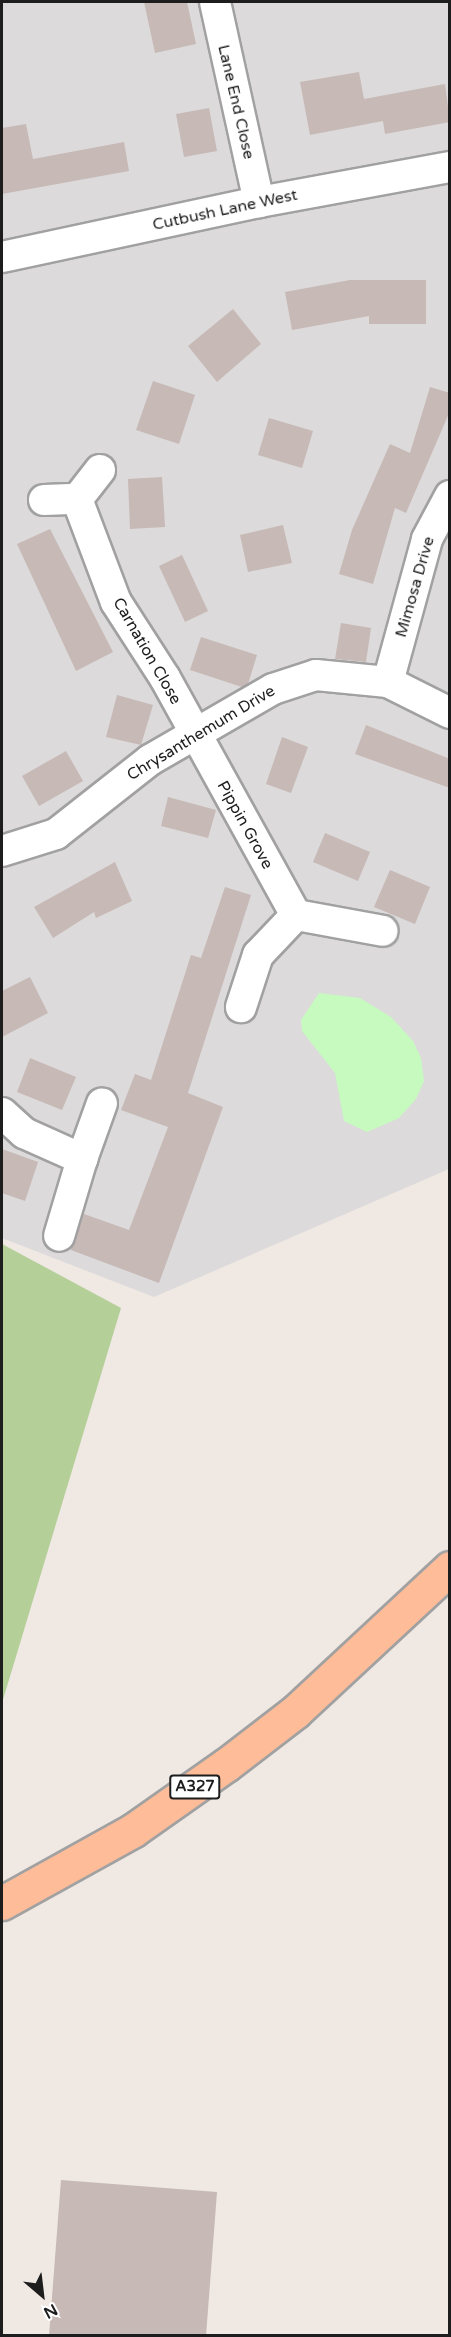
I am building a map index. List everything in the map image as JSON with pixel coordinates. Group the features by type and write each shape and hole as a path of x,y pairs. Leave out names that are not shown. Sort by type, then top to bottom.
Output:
{"main road":[{"name":"A327","path":"2,1903 132,1831 226,1765 296,1711 445,1569"}],"street":[{"name":"Lane End Close","path":"215,2 259,202"},
{"name":"Cutbush Lane West","path":"2,257 259,202 450,167"},
{"path":"44,500 77,499 100,470"},
{"name":"Mimosa Drive","path":"388,682 427,539 450,496"},
{"name":"Carnation Close","path":"77,499 116,602 195,735"},
{"name":"Chrysanthemum Drive","path":"2,851 56,834 150,760 273,689 316,675 388,682 450,713"},
{"name":"Pippin Grove","path":"195,735 296,915"},
{"path":"241,1007 258,955 296,915 383,931"},
{"path":"58,1236 102,1103"},
{"path":"2,1113 24,1133 82,1159"}],"shaded area":[{"path":"2,2 449,2 449,1169 154,1297 2,1238"}],"green space":[{"path":"319,993 360,998 391,1017 413,1041 421,1058 424,1081 416,1099 399,1118 367,1132 344,1121 335,1073 302,1031 301,1020"},
{"path":"2,1244 121,1308 2,1703"}],"building":[{"path":"144,2 187,2 196,44 155,53"},
{"path":"359,72 364,99 445,84 450,122 385,134 383,121 310,135 300,82"},
{"path":"209,108 217,151 184,157 176,114"},
{"path":"26,124 33,159 124,142 129,171 2,194 2,128"},
{"path":"350,280 426,280 426,324 369,324 369,316 292,330 285,292"},
{"path":"233,309 261,344 217,382 188,346"},
{"path":"153,381 195,395 179,444 136,430"},
{"path":"430,387 450,393 450,411 406,513 395,508 373,584 339,574 352,530 390,444 410,453"},
{"path":"269,418 313,431 302,468 258,455"},
{"path":"162,477 165,527 130,529 128,479"},
{"path":"283,525 292,563 248,572 240,535"},
{"path":"50,529 113,652 76,671 17,544"},
{"path":"182,555 208,611 185,622 159,566"},
{"path":"341,623 371,628 366,662 335,659"},
{"path":"201,637 257,655 248,684 242,687 190,670"},
{"path":"117,695 153,705 141,745 106,737"},
{"path":"366,725 450,759 450,788 355,754"},
{"path":"282,737 308,747 291,793 266,784"},
{"path":"66,751 83,781 39,806 22,776"},
{"path":"168,797 216,810 208,838 161,826"},
{"path":"325,833 370,852 358,881 313,862"},
{"path":"115,862 132,901 96,918 94,912 53,938 34,907"},
{"path":"390,870 430,887 415,924 374,907"},
{"path":"225,887 251,895 188,1093 223,1107 159,1283 71,1250 84,1214 129,1230 168,1127 121,1110 135,1074 151,1080 191,955 201,958"},
{"path":"30,977 48,1013 2,1037 2,991"},
{"path":"30,1058 76,1077 62,1110 17,1092"},
{"path":"2,1149 38,1162 25,1201 2,1193"},
{"path":"61,2180 217,2192 206,2336 49,2336"}]}
